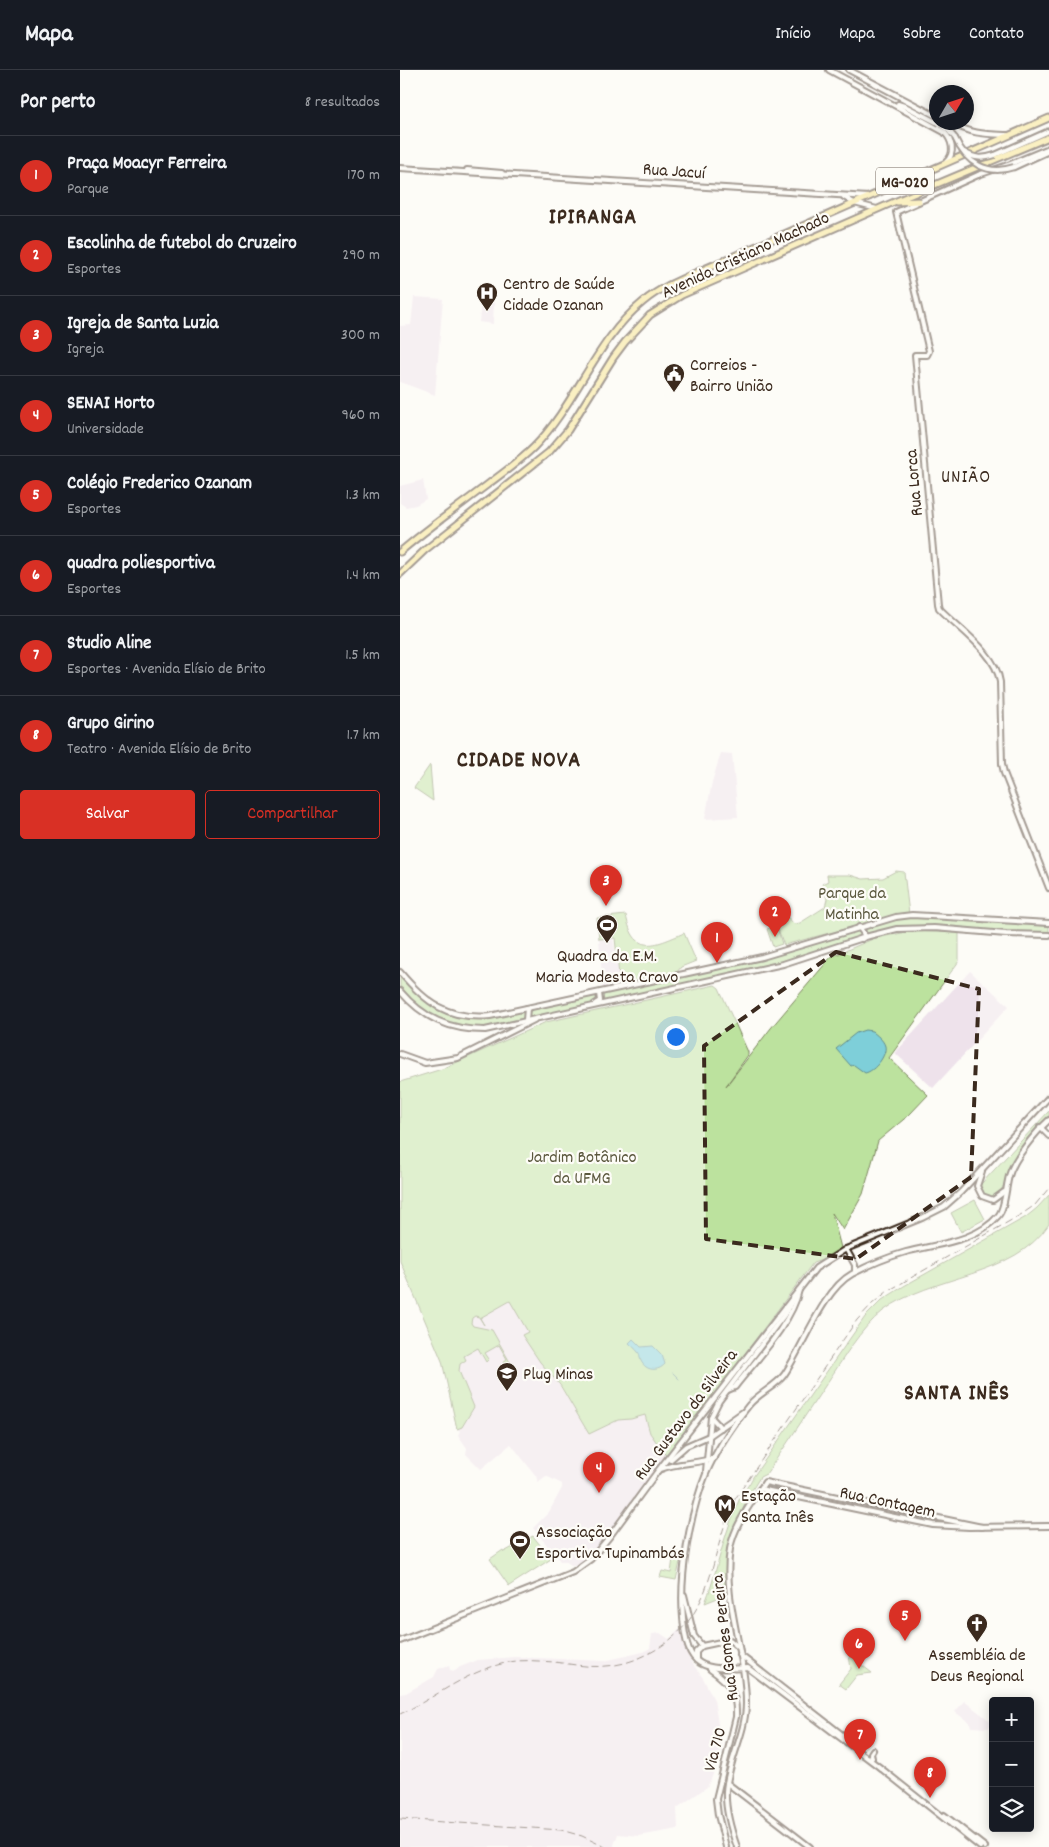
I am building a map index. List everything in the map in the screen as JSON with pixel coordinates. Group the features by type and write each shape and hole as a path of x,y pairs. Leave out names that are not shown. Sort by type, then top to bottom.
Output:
{"highway":[{"name":"Avenida Cristiano Machado","path":"400,552 532,449 565,409 614,331 643,302 675,282 1049,118"},
{"name":"Avenida Cristiano Machado","path":"400,574 426,550 549,452 576,419 613,358 650,315 682,295 894,202 1049,137"},
{"path":"894,202 919,201"}],"main road":[{"path":"829,70 944,132 949,137 952,146 951,157 941,165"},
{"path":"849,70 929,112"},
{"path":"868,90 872,82"},
{"path":"888,101 907,106 929,118"},
{"path":"948,130 964,152 974,158 986,158 996,155 1049,131"},
{"path":"967,130 976,134 1010,135"},
{"path":"955,138 968,160 982,168 997,171 1014,167 1049,149"},
{"path":"919,201 978,175 1049,149"},
{"name":"Rua Jacuí","path":"400,168 484,171 504,174 868,197"},
{"name":"Rua Jacuí","path":"842,196 854,203 879,209"},
{"name":"Rua Lorca","path":"919,201 897,211 896,215 929,354 915,355 939,608 982,649 998,670 1004,773 1049,888"},
{"path":"400,972 416,991 431,1003 445,1010 463,1016 490,1016 762,957 890,918 912,915 1049,922"},
{"path":"866,925 864,930 869,936"},
{"path":"859,927 864,934 862,939"},
{"path":"400,991 421,1011 435,1020 460,1028 485,1030 783,964 892,930 912,928 1049,935"},
{"path":"581,1009 599,1002 599,993"},
{"path":"520,1027 526,1020 527,1008"},
{"path":"400,1054 425,1063 458,1058 538,1018"},
{"name":"Rua Gustavo da Silveira","path":"400,1641 578,1570 591,1559 610,1536 799,1287 818,1265 846,1249 937,1211 951,1201 1049,1097"},
{"path":"980,1847 748,1668 728,1670 708,1667 696,1661 688,1650 683,1618 683,1590 689,1536 706,1473 745,1411 755,1399 781,1378 827,1299 838,1285 855,1272 903,1252 941,1244 977,1231 998,1217 1012,1167 1040,1128 1049,1120"},
{"path":"1040,1128 1049,1136"},
{"path":"983,1169 977,1186 982,1196 993,1200 1004,1193 1006,1189"},
{"path":"846,1249 855,1264 855,1272"},
{"name":"Rua Gustavo da Silveira","path":"706,1473 711,1417 718,1401 784,1316 799,1287"},
{"path":"659,1470 686,1446 709,1436 745,1411"},
{"path":"711,1417 721,1428"},
{"path":"659,1470 673,1465 714,1458"},
{"path":"699,1462 706,1473"},
{"name":"Rua Gomes Pereira","path":"737,1847 728,1811 726,1792 745,1718 746,1702 729,1572 731,1546 748,1508 765,1482"},
{"name":"Rua Contagem","path":"765,1482 982,1527"},
{"name":"Rua Contagem","path":"760,1489 933,1525 982,1527 1049,1526"},
{"path":"920,1522 922,1514"},
{"path":"927,1515 933,1525"},
{"path":"683,1590 694,1636 702,1646"},
{"path":"696,1661 696,1652 702,1646 730,1640 737,1634"},
{"path":"730,1640 739,1649"},
{"path":"740,1654 985,1847"},
{"name":"Via 710","path":"708,1667 733,1692 736,1704 736,1717 716,1799 726,1847"},
{"path":"872,1758 871,1753 874,1750"},
{"path":"727,1783 810,1847"}],"highlighted area":[{"path":"836,952 979,989 971,1177 856,1259 706,1239 704,1046"}],"shaded area":[{"path":"414,297 443,299 435,395 400,382 400,326 411,325"},
{"name":"Centro de Saúde Cidade Ozanan","path":"481,302 494,302 493,324 479,322"},
{"path":"423,480 426,499 416,505 406,507 400,503 400,486"},
{"path":"721,753 732,754 738,817 705,819 712,782"},
{"path":"613,937 620,985 603,989 599,939"},
{"path":"970,971 1009,1006 933,1088 895,1053"},
{"name":"Plug Minas","path":"506,1291 554,1377 589,1433 618,1420 645,1415 650,1433 667,1457 591,1554 576,1565 560,1561 533,1528 549,1512 562,1488 562,1484 546,1476 538,1482 536,1476 511,1444 481,1469 466,1454 467,1448 458,1435 460,1431 457,1429 442,1361 434,1341"},
{"path":"681,1628 684,1632 690,1660 703,1678 714,1700 722,1747 707,1787 677,1808 678,1829 639,1836 618,1834 615,1847 400,1847 400,1694 406,1693 434,1677 438,1669 449,1665 450,1670 455,1671 478,1660 514,1657 604,1661 643,1652 650,1648 652,1634 660,1633 669,1639"},
{"path":"964,1701 989,1720 989,1727 971,1727 970,1723 955,1712"}],"green space":[{"path":"430,765 433,801 414,788"},
{"name":"Parque da Matinha","path":"896,871 904,872 909,914 893,916 784,945 777,927 782,944 773,947 767,929 776,926 772,920 782,911 794,924 800,923 825,907 827,899 822,884 828,881 827,875 850,875 863,879 883,878"},
{"path":"626,915 634,937 640,942 655,944 684,933 696,961 681,967 677,972 620,985 615,938 599,939 597,918"},
{"path":"912,917 1049,925 1049,934 917,926 891,929 869,935 866,931 867,926 892,919"},
{"path":"860,929 863,936 760,968 604,1003 603,993 756,960"},
{"name":"Jardim Botânico da UFMG","path":"913,931 959,933 959,961 889,1058 928,1095 910,1114 878,1141 863,1194 843,1230 832,1213 841,1248 828,1258 813,1263 667,1457 650,1433 645,1415 618,1420 589,1434 560,1385 540,1362 522,1335 528,1332 510,1301 480,1318 484,1325 479,1317 475,1316 472,1318 471,1323 473,1326 492,1330 511,1364 506,1367 503,1362 507,1359 499,1345 485,1353 489,1359 486,1362 478,1348 464,1356 466,1360 460,1364 459,1371 474,1407 462,1427 457,1429 442,1361 400,1261 400,1082 442,1069 546,1022 715,985 719,988 748,1052 748,1055 726,1086 771,1028 831,957 875,938"},
{"path":"400,974 427,1001 449,1014 473,1019 522,1011 524,1012 525,1019 473,1027 446,1022 422,1009 400,988"},
{"path":"596,994 599,999 597,1002 529,1017 528,1009"},
{"path":"1049,1111 1049,1116 1038,1126 1019,1150 998,1193 994,1197 985,1195 980,1188 981,1184"},
{"path":"1049,1195 1049,1224 1034,1242 994,1266 925,1289 903,1299 883,1311 859,1336 766,1474 760,1477 749,1495 731,1536 728,1550 730,1593 705,1603 731,1519 740,1497 865,1317 882,1300 904,1286 1026,1217"},
{"path":"975,1200 985,1219 961,1232 951,1213"},
{"name":"Associação Esportiva Tupinambás","path":"533,1536 551,1559 509,1586 490,1559 503,1550 504,1552"},
{"path":"674,1551 682,1553 676,1580 660,1577 662,1571 671,1573"},
{"path":"849,1655 872,1673 857,1675 846,1689 839,1684 851,1669"}],"water":[{"path":"865,1030 872,1031 879,1037 885,1046 885,1050 876,1066 865,1073 854,1065 851,1066 836,1049 856,1033"},
{"path":"633,1339 641,1347 653,1346 662,1355 665,1364 656,1369 646,1367 641,1361 638,1352 629,1343"}],"waterway":[{"path":"673,1373 679,1379"}],"railway":[{"path":"400,1714 463,1679 490,1667 517,1661 554,1662 587,1666 618,1664 643,1656 676,1635 700,1603 735,1499 857,1320 888,1291 1022,1214 1035,1205 1049,1188"},
{"path":"400,1819 561,1830 582,1836 605,1847"}],"place":[{"name":"Centro de Saúde Cidade Ozanan","path":"487,312"},
{"name":"Correios - Bairro União","path":"674,393"},
{"name":"Igreja de Santa Luzia","path":"606,906"},
{"name":"Escolinha de futebol do Cruzeiro","path":"775,937"},
{"name":"Quadra da E.M. Maria Modesta Cravo","path":"607,944"},
{"name":"Praça Moacyr Ferreira","path":"717,963"},
{"name":"Plug Minas","path":"507,1392"},
{"name":"SENAI Horto","path":"599,1493"},
{"name":"Estação Santa Inês","path":"725,1524"},
{"name":"Associação Esportiva Tupinambás","path":"520,1560"},
{"name":"Colégio Frederico Ozanam","path":"905,1641"},
{"name":"Assembléia de Deus Regional","path":"977,1643"},
{"name":"quadra poliesportiva","path":"859,1669"},
{"name":"Studio Aline","path":"860,1760"},
{"name":"Grupo Girino","path":"930,1798"}],"district":[{"name":"IPIRANGA","path":"593,215"},
{"name":"UNIÃO","path":"966,475"},
{"name":"CIDADE NOVA","path":"519,758"},
{"name":"SANTA INÊS","path":"957,1391"}]}
